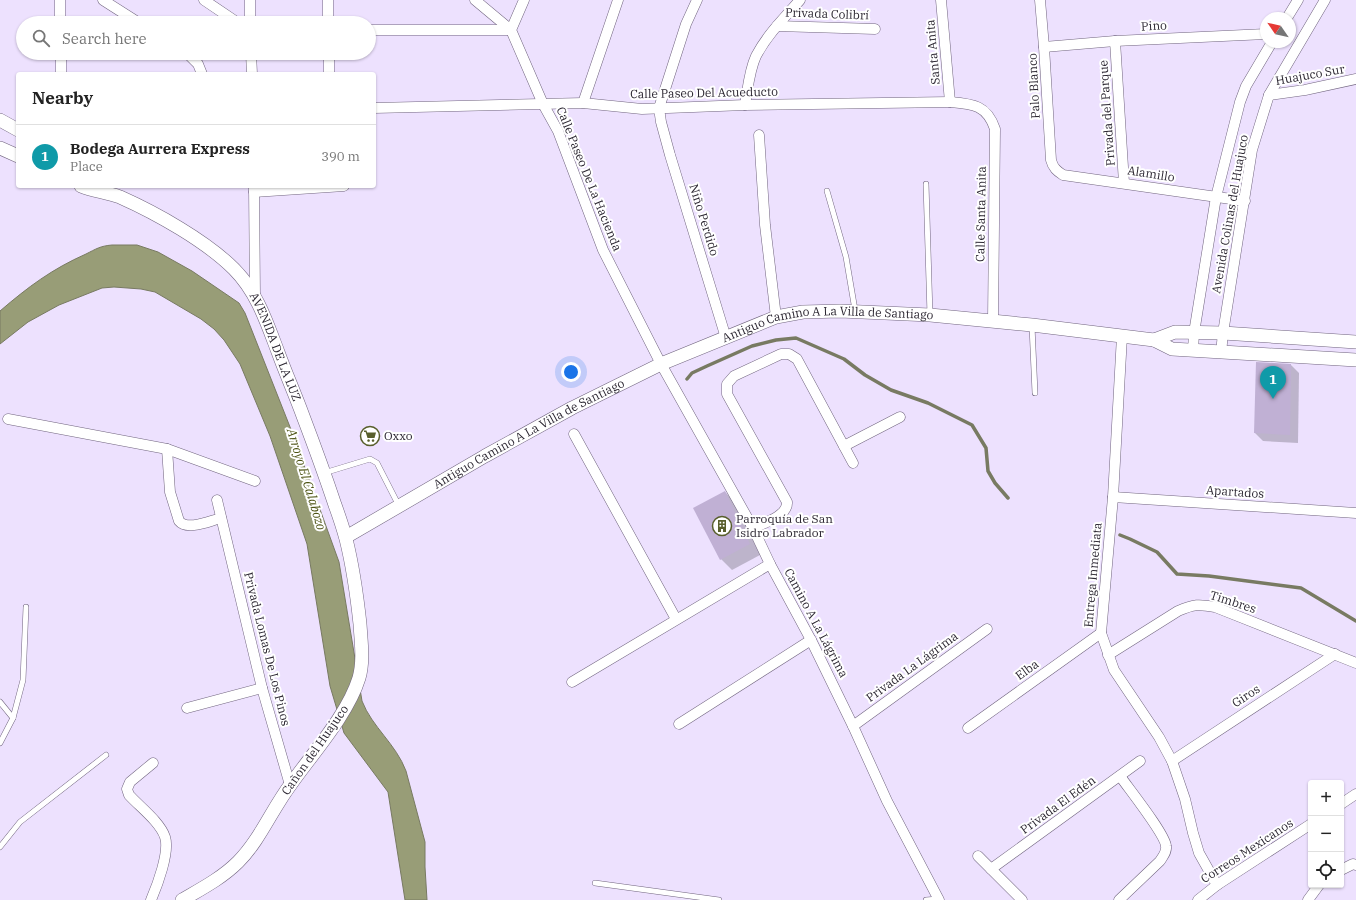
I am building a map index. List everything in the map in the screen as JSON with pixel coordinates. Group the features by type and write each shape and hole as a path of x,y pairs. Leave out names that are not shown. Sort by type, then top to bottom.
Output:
{"street":[{"path":"60,0 60,16"},
{"path":"103,0 129,16"},
{"path":"204,0 228,16"},
{"path":"250,0 250,16"},
{"path":"328,0 328,16"},
{"path":"475,0 511,30"},
{"path":"511,30 524,0"},
{"path":"583,103 618,0"},
{"path":"660,108 686,24 697,0"},
{"path":"745,104 749,76 756,57 766,40 800,0"},
{"name":"Santa Anita","path":"941,0 950,102"},
{"name":"Palo Blanco","path":"1040,0 1051,160 1055,169"},
{"path":"1291,12 1298,0"},
{"name":"Avenida Colinas del Huajuco","path":"1296,39 1325,0"},
{"name":"Privada Colibrí","path":"777,26 875,29"},
{"path":"376,30 511,30"},
{"name":"Calle Paseo De La Hacienda","path":"511,30 544,104 558,131 603,250 661,364"},
{"name":"Pino","path":"1044,48 1115,41 1260,34"},
{"name":"Privada del Parque","path":"1115,41 1124,183"},
{"name":"Avenida Colinas del Huajuco","path":"1193,351 1194,332 1216,197 1240,102 1246,86 1268,48"},
{"name":"Avenida Colinas del Huajuco","path":"1221,353 1252,150 1269,95 1291,48"},
{"path":"61,60 61,72"},
{"path":"194,60 198,64 201,72"},
{"path":"251,60 252,72"},
{"path":"329,60 329,72"},
{"name":"Huajuco Sur","path":"1269,95 1305,90 1356,79"},
{"name":"Calle Paseo Del Acueducto","path":"376,108 583,103 642,109 745,104 950,102 970,104 977,106 984,111"},
{"name":"Niño Perdido","path":"660,108 661,122 670,155 726,338"},
{"name":"Calle Santa Anita","path":"984,111 992,120 995,129 993,321"},
{"path":"0,120 16,129"},
{"path":"760,135 765,225 776,316"},
{"path":"0,148 16,155"},
{"name":"Alamillo","path":"1055,169 1063,175 1245,201"},
{"path":"88,188 117,196"},
{"path":"108,188 117,196"},
{"path":"255,299 254,189 292,188"},
{"name":"AVENIDA DE LA LUZ","path":"117,196 148,211 181,230 215,253 234,270 251,291 263,314 324,473 346,537 351,561"},
{"name":"Antiguo Camino A La Villa de Santiago","path":"346,537 485,456 572,408 661,364 776,316 820,311 930,314 1154,340 1175,332 1194,332 1356,342"},
{"name":"Entrega Inmediata","path":"1122,336 1113,497 1101,633 1114,670 1159,737 1172,761 1185,799 1199,853 1217,885"},
{"path":"1154,340 1172,349 1356,360"},
{"path":"753,528 783,514 787,506 787,502 728,394 727,384 734,376 781,354 789,354 796,359 853,462"},
{"name":"Camino A La Lágrima","path":"661,364 753,528 770,564 812,640 887,801 939,899"},
{"path":"844,446 900,417"},
{"path":"8,419 167,449 255,481"},
{"path":"574,434 676,619"},
{"path":"167,449 170,492 181,524 189,526 221,518"},
{"name":"Apartados","path":"1113,497 1356,514"},
{"name":"Privada Lomas De Los Pinos","path":"217,500 262,688 290,785"},
{"name":"Cañon del Huajuco","path":"182,900 214,881 240,861 253,844 290,785 342,713 352,695 360,676 362,654 351,561"},
{"path":"572,682 770,564"},
{"name":"Timbres","path":"1108,655 1178,611 1191,605 1202,605 1215,607 1356,663"},
{"name":"Privada La Lágrima","path":"853,726 987,629"},
{"name":"Elba","path":"968,728 1101,633"},
{"path":"679,724 812,640"},
{"name":"Giros","path":"1172,761 1335,654"},
{"path":"187,708 262,688"},
{"name":"Privada El Edén","path":"991,869 1140,761"},
{"path":"151,900 157,888 166,850 165,838 159,825 129,795 127,789 130,782 153,763"},
{"path":"1119,900 1160,861 1165,854 1166,847 1162,834 1120,776"},
{"path":"1344,802 1356,794"},
{"name":"Correos Mexicanos","path":"1202,899 1217,885 1308,826"},
{"path":"978,856 1022,900"},
{"path":"1344,869 1355,864"},
{"path":"1308,900 1317,888"},
{"path":"1127,892 1134,900"}],"lane":[{"path":"926,184 930,314"},
{"path":"827,191 846,257 855,311"},
{"path":"1032,325 1035,393"},
{"path":"324,473 370,459 373,460 377,463 399,507"},
{"path":"0,743 13,718 23,680 26,607"},
{"path":"0,702 13,718"},
{"path":"0,847 20,822 106,755"},
{"path":"595,882 719,900"},
{"name":"Camino A La Lágrima","path":"926,900 939,899"}],"water":[{"name":"Arroyo El Calabozo","path":"112,245 137,245 158,252 192,271 239,303 245,313 292,432 339,562 362,701 372,719 402,761 406,771 425,842 427,900 405,900 388,792 344,733 330,686 307,544 270,436 240,364 224,340 214,329 201,319 155,292 141,289 114,287 102,288 59,305 28,322 0,344 0,311 20,294 51,272 98,248"}],"building":[{"path":"1256,362 1291,364 1290,435 1254,433"},
{"name":"Parroquía de San Isidro Labrador","path":"725,491 750,544 720,560 693,508"}],"waterway":[{"path":"687,379 692,373 752,346 776,340 796,338 844,359 865,375 891,390 928,403 972,425 986,448 988,471 995,483 1008,498"},
{"path":"1120,535 1157,552 1177,574 1209,576 1301,588 1356,621"}],"place":[{"name":"Bodega Aurrera Express","path":"1273,399"},
{"name":"Oxxo","path":"370,436"},
{"name":"Parroquía de San Isidro Labrador","path":"722,526"}]}
